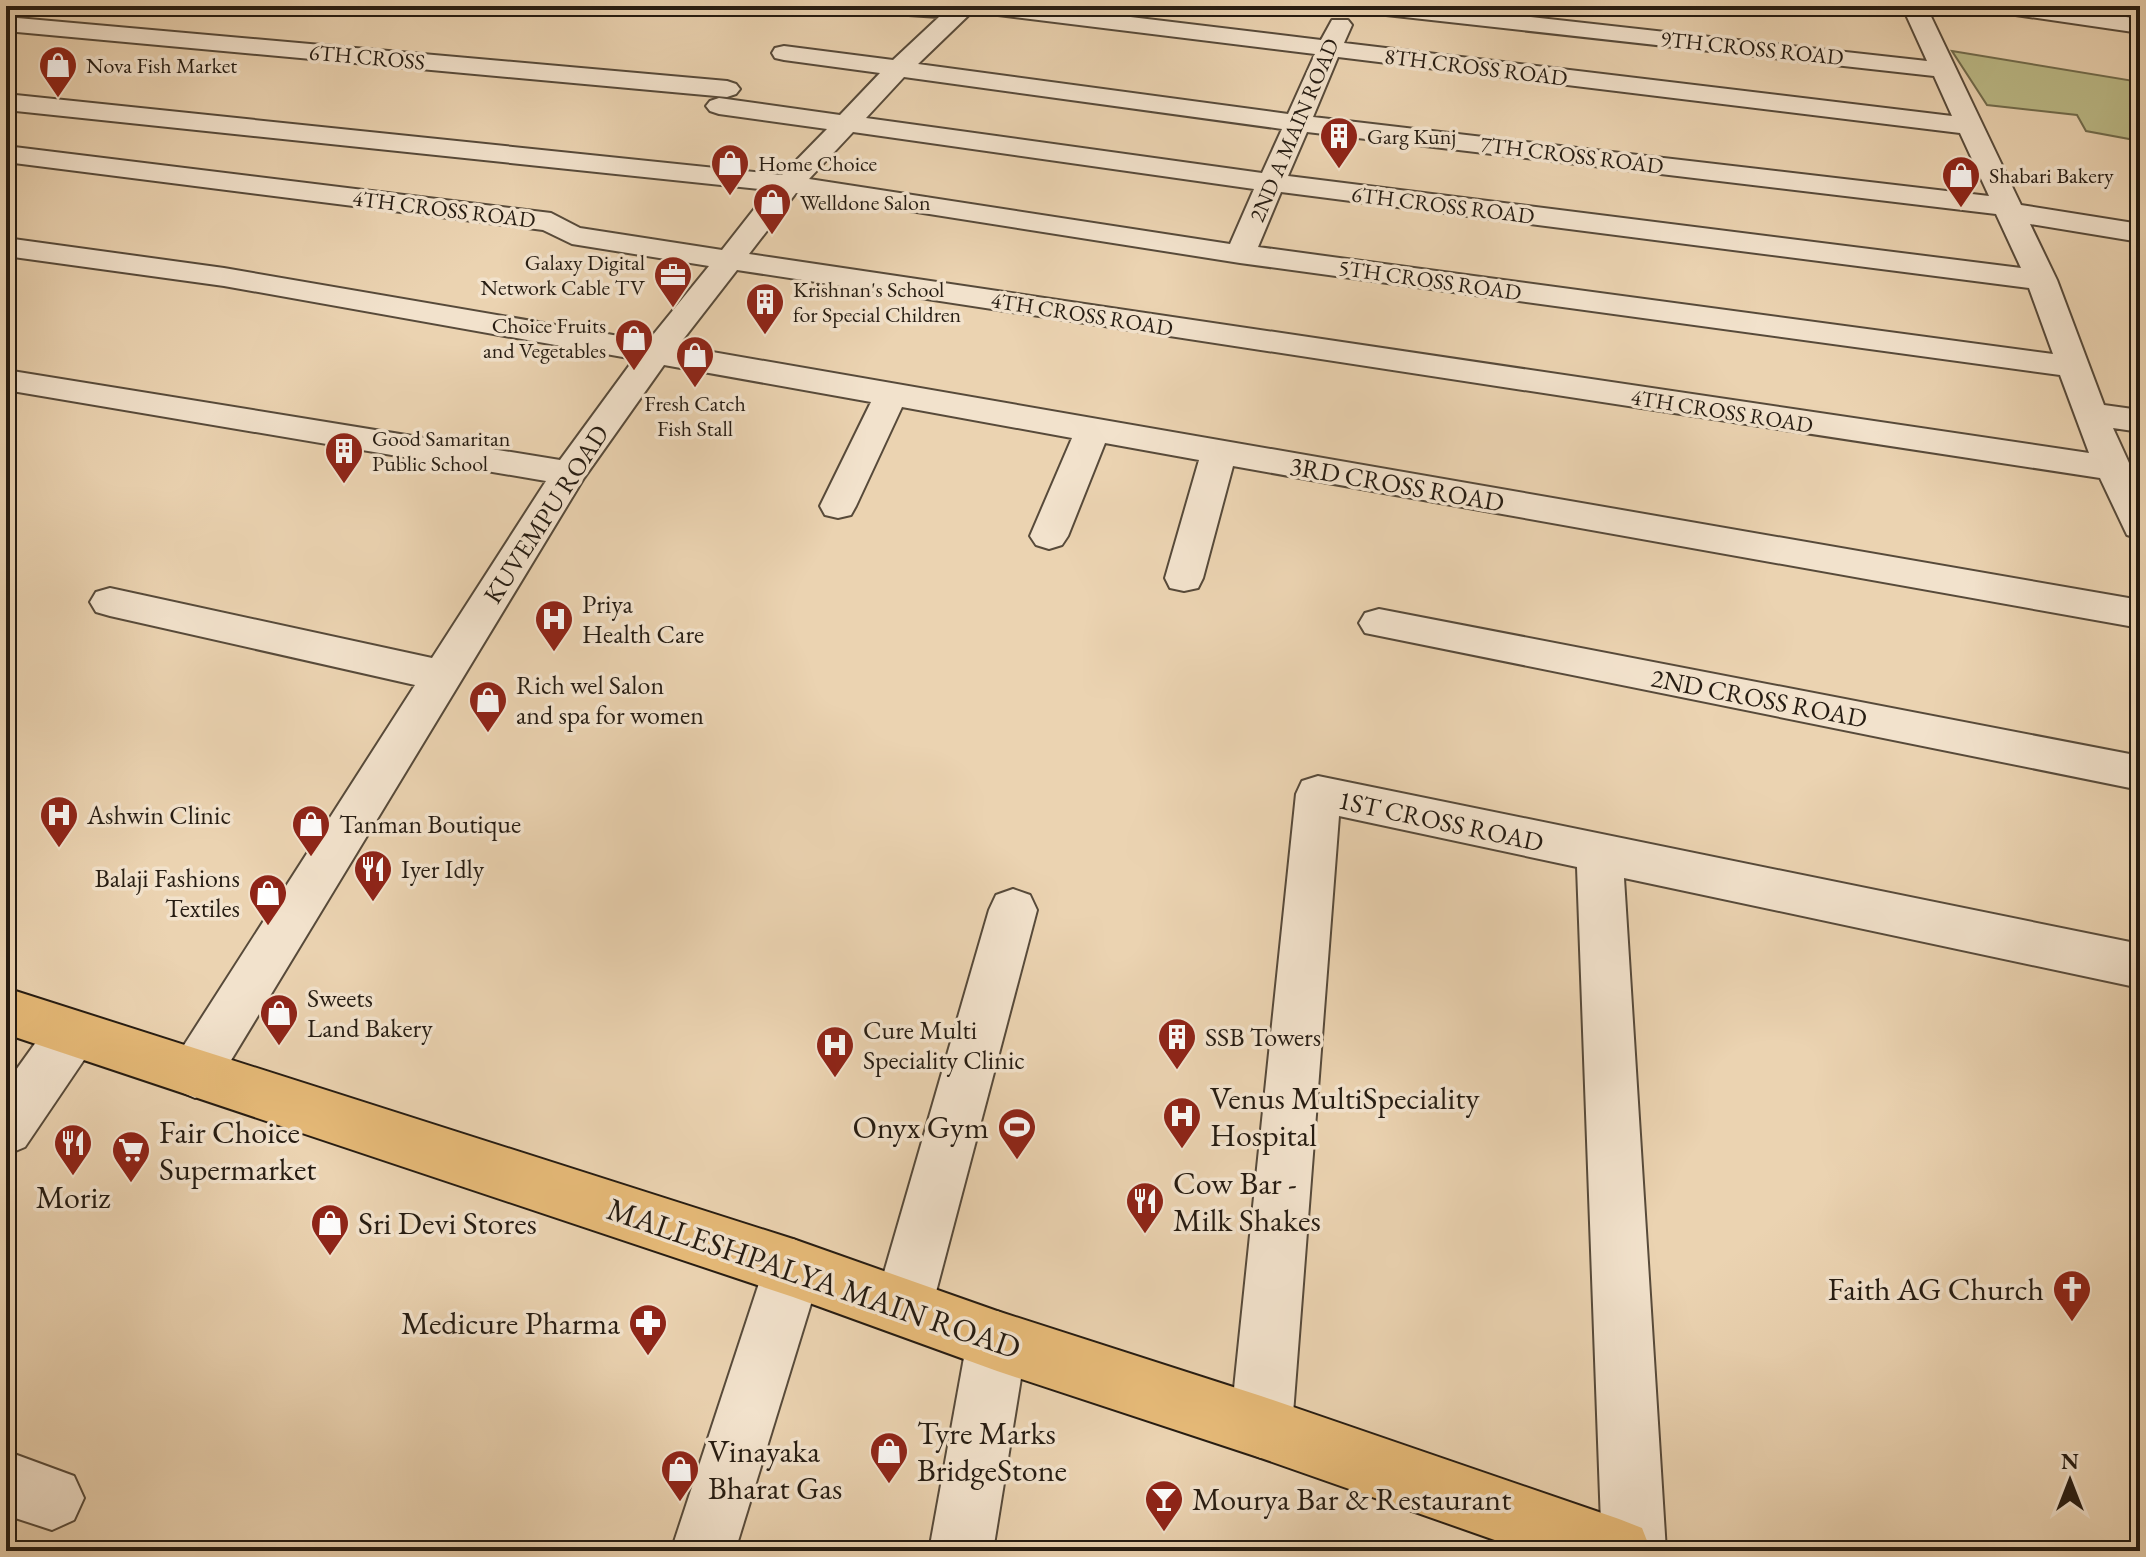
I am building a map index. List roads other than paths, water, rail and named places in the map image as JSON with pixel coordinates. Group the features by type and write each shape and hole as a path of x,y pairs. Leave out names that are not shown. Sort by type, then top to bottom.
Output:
{"main road":[{"name":"MALLESHPALYA MAIN ROAD","path":"6,1011 793,1268 997,1341 1261,1427 1619,1551"}],"street":[{"path":"878,6 969,8"},
{"name":"2ND A MAIN ROAD","path":"1240,254 1347,6"},
{"name":"9TH CROSS ROAD","path":"1368,6 1945,70"},
{"path":"1914,6 2042,280 2112,468 2140,526"},
{"path":"2002,6 2140,26"},
{"name":"8TH CROSS ROAD","path":"969,8 1969,126"},
{"name":"KUVEMPU ROAD","path":"195,1073 569,473 655,354 789,184 900,67 969,8"},
{"name":"6TH CROSS","path":"6,24 723,97 845,123"},
{"name":"7TH CROSS ROAD","path":"784,53 1297,123 2010,214"},
{"name":"5TH CROSS ROAD","path":"6,102 789,184 1240,254 2073,367"},
{"name":"6TH CROSS ROAD","path":"845,123 1273,183 2042,280"},
{"name":"4TH CROSS ROAD","path":"6,154 551,222 572,235 729,260 2112,468"},
{"path":"2010,214 2140,233"},
{"path":"2010,214 2140,245"},
{"name":"3RD CROSS ROAD","path":"6,247 224,277 2140,614"},
{"path":"6,380 569,473"},
{"path":"838,506 891,395"},
{"path":"2091,414 2140,421"},
{"path":"1049,536 1093,430"},
{"path":"1184,578 1219,453"},
{"path":"110,602 443,676"},
{"name":"2ND CROSS ROAD","path":"1379,623 2140,773"},
{"name":"1ST CROSS ROAD","path":"1261,1427 1318,794 2140,966"},
{"path":"1600,855 1634,1551"},
{"path":"903,1307 1013,910"},
{"path":"6,1129 72,1034"},
{"path":"703,1551 793,1268"},
{"path":"961,1551 997,1341"}],"place":[{"name":"Nova Fish Market","path":"58,99"},
{"name":"Garg Kunj","path":"1339,170"},
{"name":"Home Choice","path":"730,197"},
{"name":"Shabari Bakery","path":"1961,209"},
{"name":"Welldone Salon","path":"772,236"},
{"name":"Galaxy Digital Network Cable TV","path":"673,309"},
{"name":"Krishnan's School for Special Children","path":"765,336"},
{"name":"Choice Fruits and Vegetables","path":"634,372"},
{"name":"Fresh Catch Fish Stall","path":"695,389"},
{"name":"Good Samaritan Public School","path":"344,485"},
{"name":"Priya Health Care","path":"554,653"},
{"name":"Rich wel Salon and spa for women","path":"488,734"},
{"name":"Ashwin Clinic","path":"59,849"},
{"name":"Tanman Boutique","path":"311,858"},
{"name":"Iyer Idly","path":"373,903"},
{"name":"Balaji Fashions Textiles","path":"268,927"},
{"name":"Sweets Land Bakery","path":"279,1047"},
{"name":"SSB Towers","path":"1177,1071"},
{"name":"Cure Multi Speciality Clinic","path":"835,1079"},
{"name":"Venus MultiSpeciality Hospital","path":"1182,1150"},
{"name":"Onyx Gym","path":"1017,1161"},
{"name":"Moriz","path":"73,1177"},
{"name":"Fair Choice Supermarket","path":"131,1184"},
{"name":"Cow Bar - Milk Shakes","path":"1145,1235"},
{"name":"Sri Devi Stores","path":"330,1257"},
{"name":"Faith AG Church","path":"2072,1323"},
{"name":"Medicure Pharma","path":"648,1357"},
{"name":"Tyre Marks BridgeStone","path":"889,1485"},
{"name":"Vinayaka Bharat Gas","path":"680,1503"},
{"name":"Mourya Bar & Restaurant","path":"1164,1533"}]}
